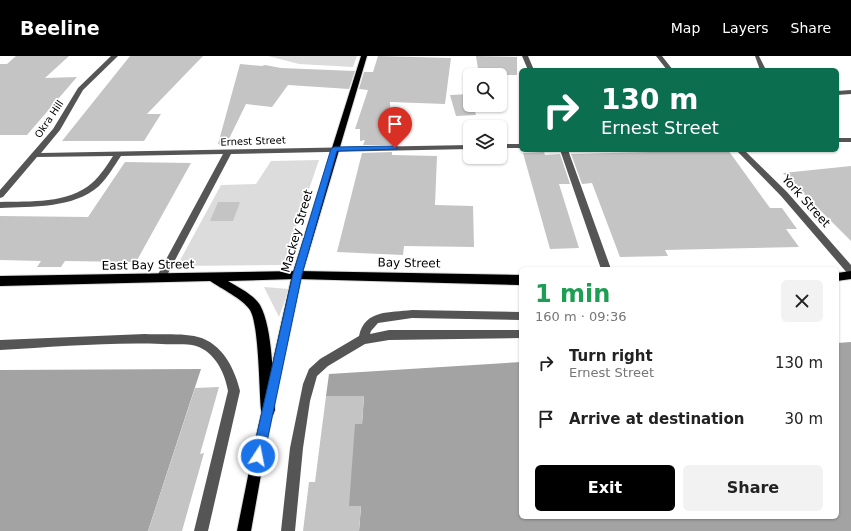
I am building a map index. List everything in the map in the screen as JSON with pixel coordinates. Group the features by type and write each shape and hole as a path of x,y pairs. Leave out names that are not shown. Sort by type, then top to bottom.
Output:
{"highway":[{"name":"East Bay Street","path":"0,281 212,278 297,274"},
{"name":"Bay Street","path":"297,274 519,280"},
{"path":"839,277 851,275"},
{"path":"212,278 237,292 255,307 262,333 268,410"}],"main road":[{"name":"Mackey Street","path":"244,531 261,441 297,274 334,149 364,56"}],"street":[{"name":"Okra Hill","path":"0,195 56,130 80,89 115,56"},
{"path":"525,56 530,68"},
{"path":"659,56 668,68"},
{"path":"757,57 762,68"},
{"path":"839,93 851,92"},
{"path":"839,140 851,140"},
{"path":"507,146 519,146"},
{"name":"Ernest Street","path":"36,155 463,147"},
{"path":"161,278 228,152"},
{"path":"565,152 605,267"},
{"name":"York Street","path":"742,152 784,194 851,270"},
{"path":"0,205 62,201 74,196 92,186 119,153"},
{"path":"364,339 366,329 375,319 412,314 519,316"},
{"path":"288,531 304,405 312,375 323,362 364,339 389,335 519,334"},
{"path":"0,345 145,339 197,341 212,349 224,364 231,378 234,391 201,531"}],"shaded area":[{"path":"268,56 357,56 353,67 299,64"},
{"path":"319,160 283,265 177,266 221,185 256,184 271,161"},
{"path":"264,287 289,289 279,317"},
{"path":"851,342 851,531 359,531 361,506 348,506 346,424 362,424 364,396 326,396 329,374 519,362 519,519 839,519 839,343"},
{"path":"201,369 148,531 0,531 0,370"}],"building":[{"path":"16,56 69,56 45,78 77,77 27,135 0,135 0,64 7,64"},
{"path":"130,56 203,56 147,114 161,114 144,141 62,141"},
{"path":"378,56 451,58 445,104 390,102 392,145 363,145 365,140 360,141 360,129 355,129 368,90 359,89 364,72 373,72"},
{"path":"476,56 517,57 517,75 507,75 507,68 478,68"},
{"path":"240,64 265,65 281,68 355,71 349,89 288,85 272,107 246,104 225,147 218,144"},
{"path":"463,94 463,112 475,112 476,115 456,116 450,95"},
{"path":"392,152 392,155 437,156 435,205 473,206 474,247 404,246 403,255 337,252 362,153"},
{"path":"544,152 545,155 560,154 570,184 559,184 579,248 550,249 523,153"},
{"path":"729,152 770,208 782,208 797,229 786,229 799,247 665,250 668,256 620,257 592,183 582,184 571,154"},
{"path":"125,162 191,163 136,262 65,261 61,267 37,267 41,261 0,260 0,216 88,217"},
{"path":"851,166 851,241 783,173"},
{"path":"218,202 240,202 233,221 210,221"},
{"path":"219,387 200,454 204,453 182,531 148,531 195,388"},
{"path":"326,396 364,396 362,424 355,424 349,506 361,506 359,531 303,531 309,482 315,482"}],"route":[{"path":"258,456 297,274 334,149 395,148"}]}
